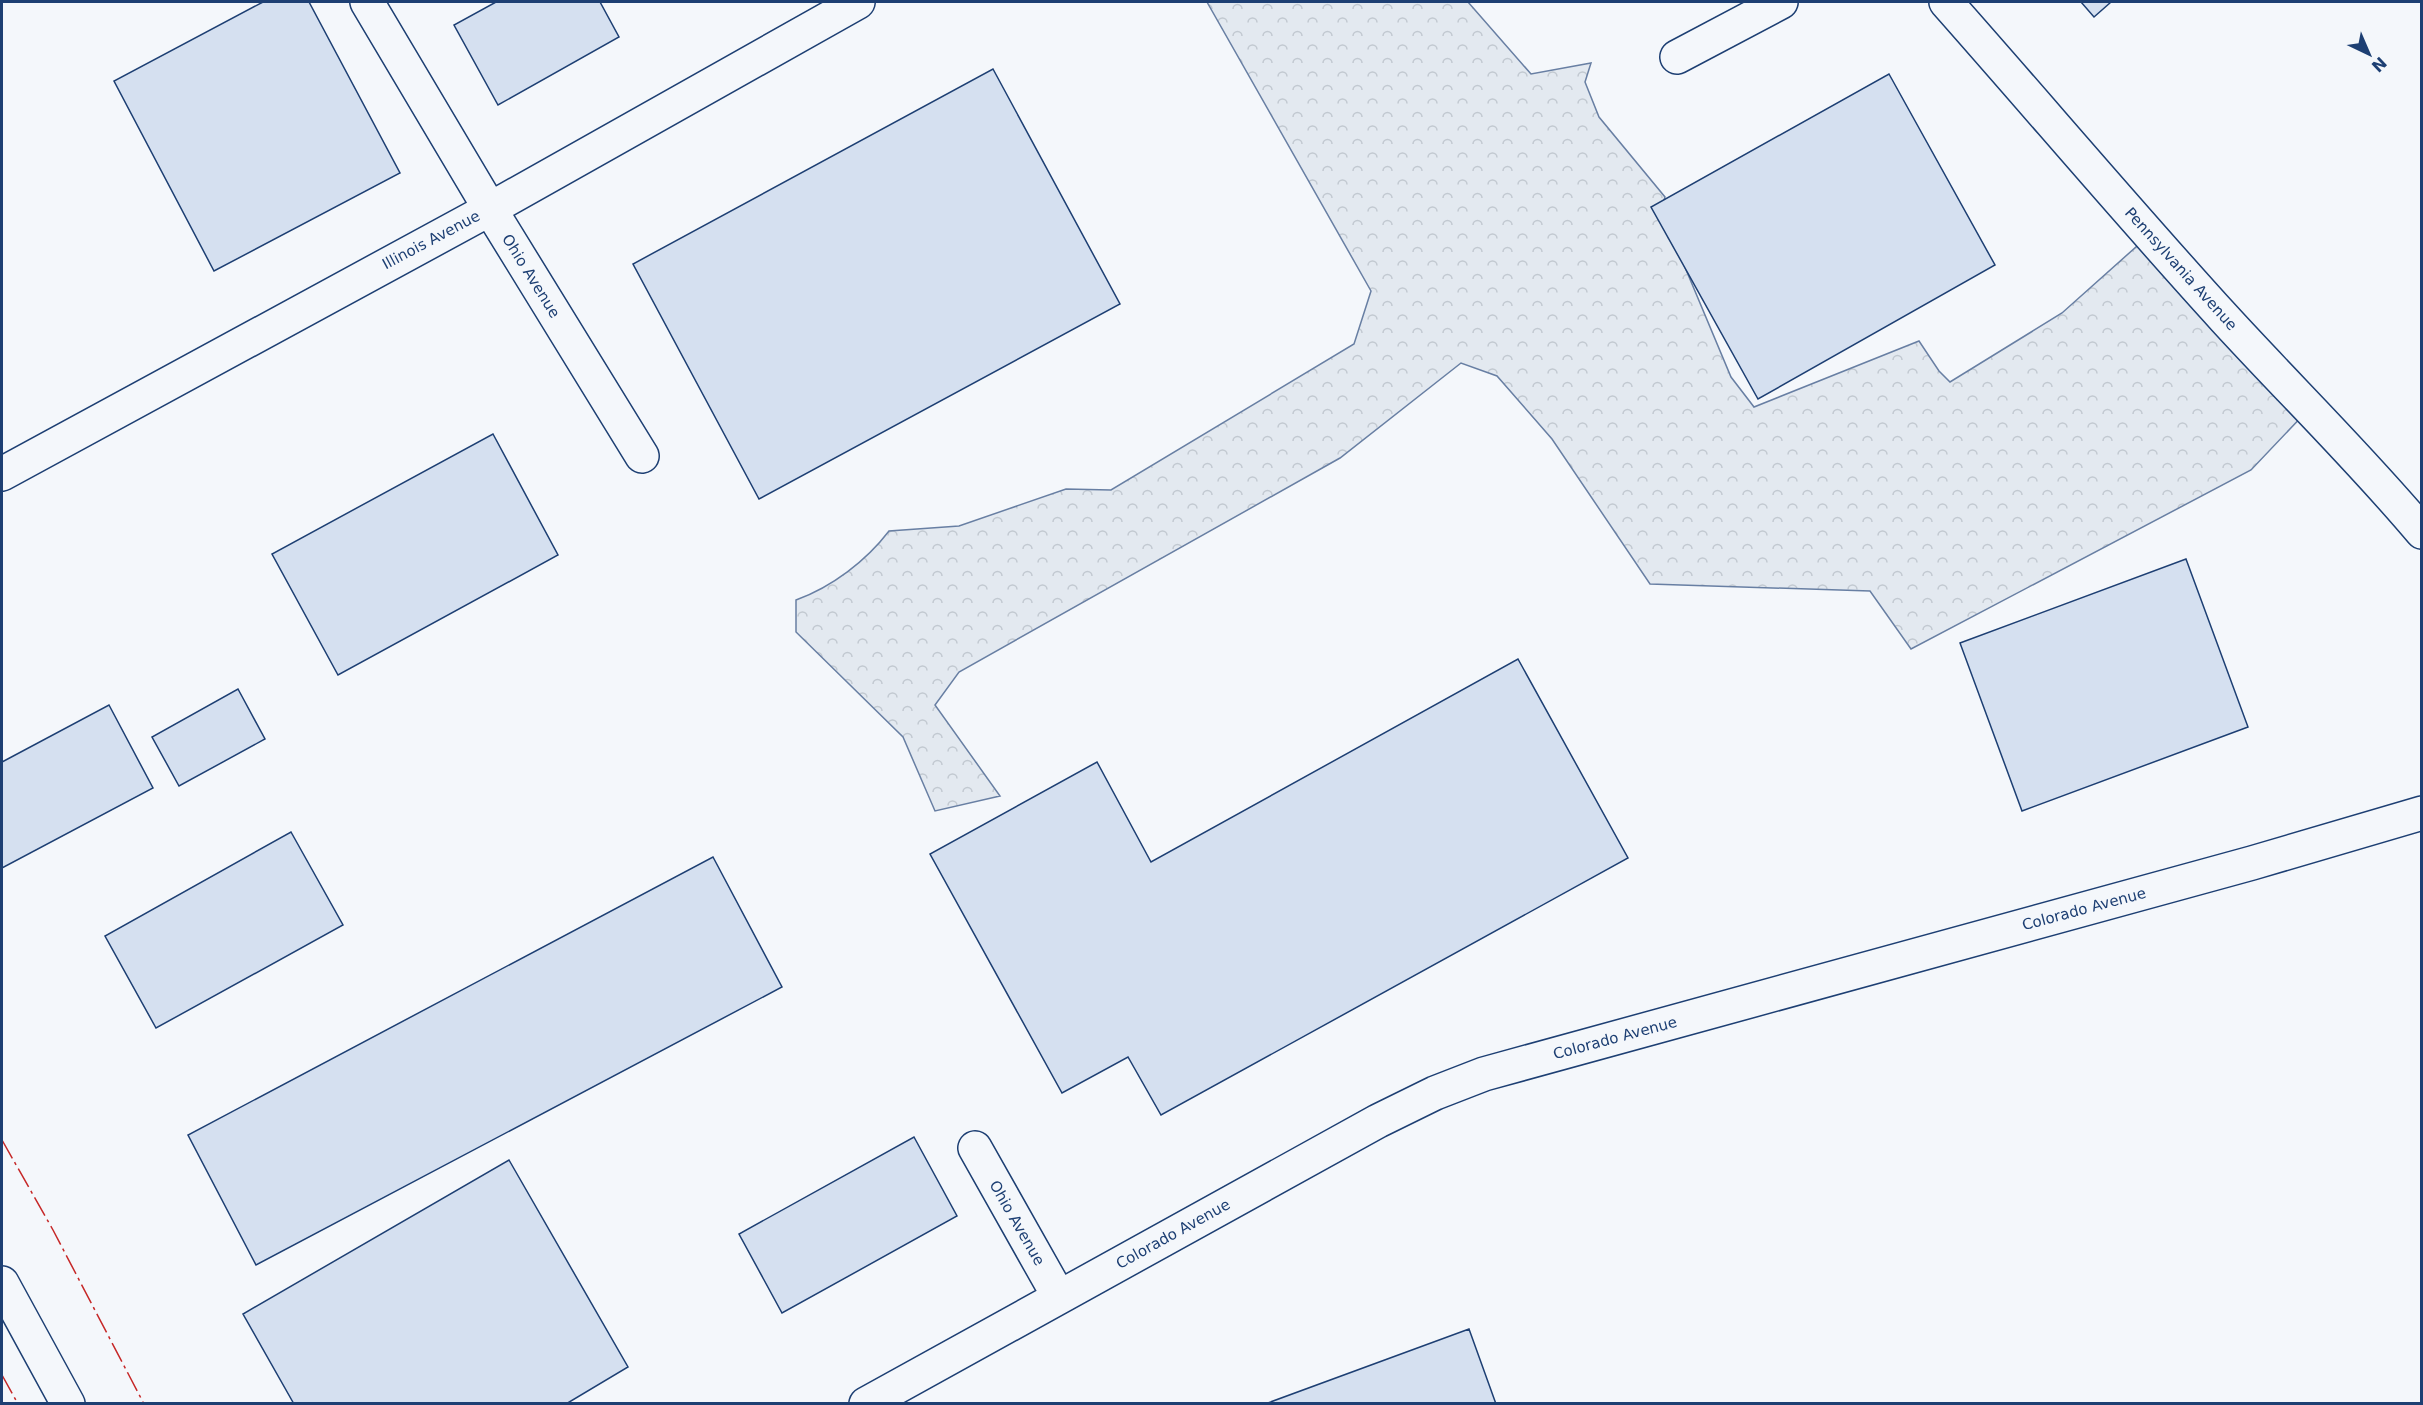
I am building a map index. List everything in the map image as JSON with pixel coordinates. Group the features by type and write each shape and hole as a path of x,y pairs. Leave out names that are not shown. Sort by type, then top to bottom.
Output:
{"street":[{"name":"Ohio Avenue","path":"367,2 490,209 642,456"},
{"name":"Illinois Avenue","path":"2,474 490,209 858,2"},
{"path":"1677,57 1780,2"},
{"name":"Pennsylvania Avenue","path":"1946,2 2192,283 2291,392 2391,495 2421,532"},
{"name":"Colorado Avenue","path":"866,1404 1378,1121 1435,1093 1484,1074 2252,863 2421,813"},
{"name":"Ohio Avenue","path":"975,1148 1059,1297"},
{"path":"2,1283 68,1404"}],"green space":[{"path":"1207,2 1468,2 1531,74 1591,63 1585,82 1599,117 1665,197 1661,210 1731,377 1754,407 1919,341 1939,371 1950,382 2062,313 2146,238 2307,411 2251,470 1911,649 1870,591 1650,584 1552,439 1497,376 1461,363 1340,458 959,672 935,705 1000,796 935,811 903,737 796,632 796,600 822,588 847,572 870,553 889,531 959,526 1066,489 1111,490 1354,344 1371,291"}],"building":[{"path":"263,2 309,2 400,173 214,271 114,81"},
{"path":"496,2 600,2 619,37 498,105 454,25"},
{"path":"2081,2 2111,2 2094,17"},
{"path":"993,69 1120,304 759,499 633,264"},
{"path":"1889,74 1995,265 1758,399 1651,207"},
{"path":"493,434 558,555 338,675 272,554"},
{"path":"2186,559 2248,727 2022,811 1960,643"},
{"path":"1518,659 1628,858 1161,1115 1128,1057 1062,1093 930,854 1097,762 1151,862"},
{"path":"238,689 265,739 179,786 152,737"},
{"path":"109,705 153,788 2,868 2,762"},
{"path":"291,832 343,925 156,1028 105,936"},
{"path":"713,857 782,987 256,1265 188,1135"},
{"path":"914,1137 957,1216 782,1313 739,1234"},
{"path":"509,1160 628,1367 566,1404 294,1404 243,1314"},
{"path":"1469,1329 1496,1404 1265,1404"}],"power":[{"path":"2,1140 53,1230 144,1404"},
{"path":"2,1375 18,1404"}]}
